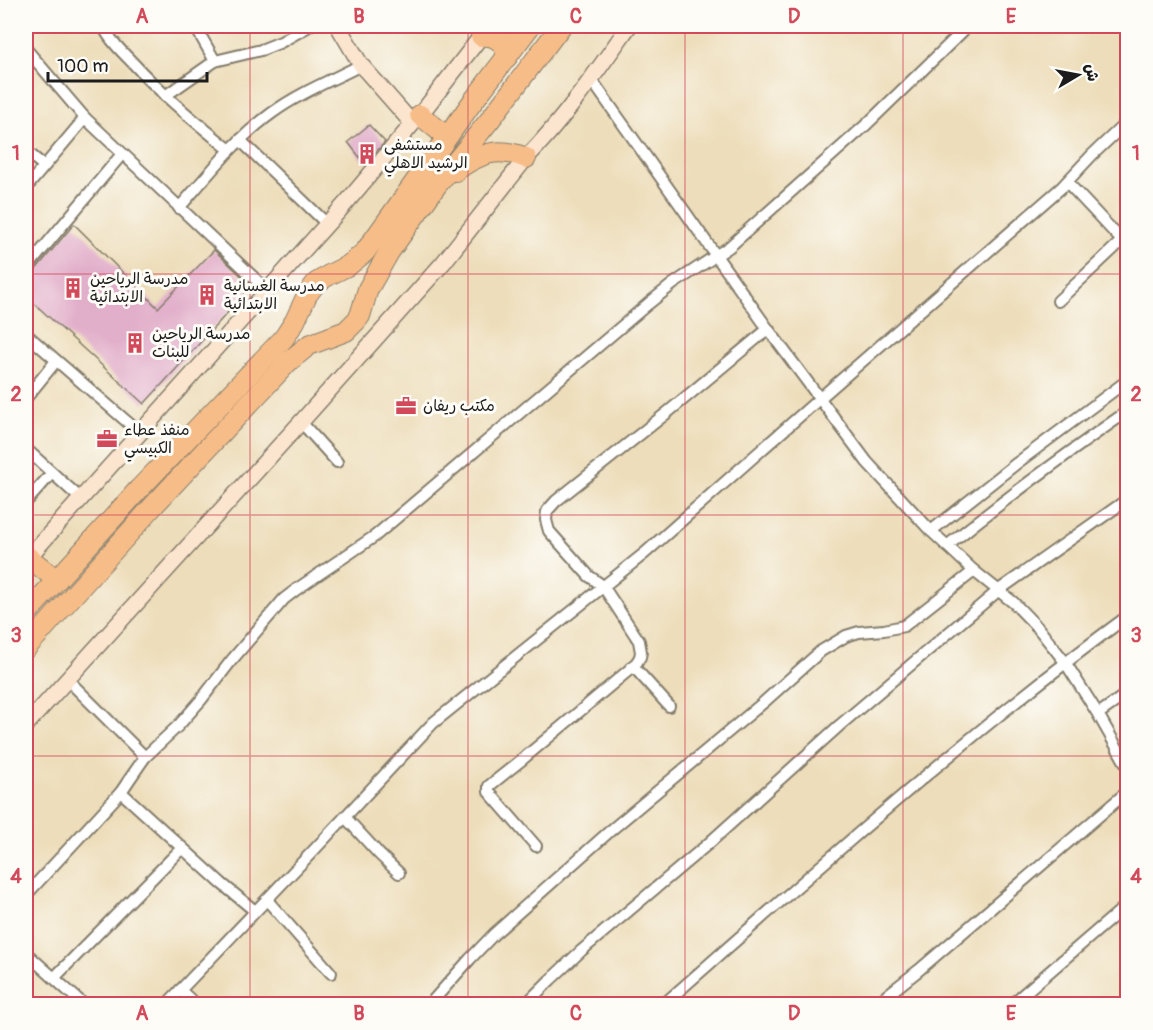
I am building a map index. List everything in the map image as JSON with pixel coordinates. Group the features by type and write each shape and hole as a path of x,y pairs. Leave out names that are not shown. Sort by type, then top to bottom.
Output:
{"highway":[{"path":"507,26 520,29 530,26"},
{"path":"26,614 140,488 284,338 316,283 349,266 365,252 530,26"},
{"path":"26,648 155,504 288,362 309,345 346,331 352,326 360,316 363,303 381,264 436,186 561,26"},
{"path":"485,31 505,47 507,57"},
{"path":"416,119 447,137"},
{"path":"436,186 467,162 483,154 509,152 526,158"},
{"path":"329,275 341,277 351,283 359,292 363,303"},
{"path":"304,302 303,310 307,320 314,328 324,334 334,335"},
{"path":"27,558 57,580"}],"main road":[{"path":"338,26 361,65 416,119"},
{"path":"26,725 443,263 526,158 540,144 629,26"},
{"path":"27,558 327,224 416,119 485,31"}],"street":[{"path":"103,26 114,42 165,96 230,150"},
{"path":"195,26 215,61"},
{"path":"165,96 215,61 261,50 309,26"},
{"path":"26,895 121,792 145,757 179,725 285,599 375,536 648,304 673,284 717,256 867,124 968,26"},
{"path":"26,49 85,118 268,291"},
{"path":"179,208 230,150 272,113 361,65"},
{"path":"591,79 768,329 867,462 931,531 999,590 1038,628 1065,662 1128,767"},
{"path":"26,188 85,118"},
{"path":"167,1005 433,723 645,553 1067,182 1128,121"},
{"path":"240,140 327,224"},
{"path":"26,151 44,166"},
{"path":"26,269 122,154"},
{"path":"1058,302 1126,241 1067,182"},
{"path":"536,846 489,792 489,786 633,666 641,652 636,635 603,586 589,576 555,539 546,520 547,511 556,501 768,329"},
{"path":"26,334 140,433"},
{"path":"26,398 56,361"},
{"path":"931,531 1128,380"},
{"path":"947,546 1056,461 1128,411"},
{"path":"301,422 337,462"},
{"path":"26,449 81,499"},
{"path":"26,502 52,473"},
{"path":"526,1005 581,951 708,844 840,725 999,590 1128,499"},
{"path":"430,1005 494,934 610,831 764,702 821,651 846,636 859,632 904,626 974,570"},
{"path":"664,1005 917,783 1065,662 1128,616"},
{"path":"633,666 669,706"},
{"path":"67,679 145,757"},
{"path":"1098,714 1128,693"},
{"path":"876,1005 1128,791"},
{"path":"121,792 255,911"},
{"path":"345,817 399,873"},
{"path":"54,978 182,848"},
{"path":"267,900 331,973"},
{"path":"1012,1005 1128,904"},
{"path":"26,953 83,1005"},
{"path":"180,990 195,1005"}],"building":[{"name":"مستشفى الرشيد الاهلي","path":"369,125 385,142 365,164 348,142"},
{"path":"74,224 158,308 214,250 252,286 144,404 26,296 26,276 32,274"}],"place":[{"name":"مستشفى الرشيد الاهلي","path":"367,154"},
{"name":"مدرسة الرياحين الابتدائية","path":"73,288"},
{"name":"مدرسة الغسانية الابتدائية","path":"207,295"},
{"name":"مدرسة الرياحين للبنات","path":"135,343"},
{"name":"مكتب ريفان","path":"406,406"},
{"name":"منفذ عطاء الكبيسي","path":"107,439"}]}
